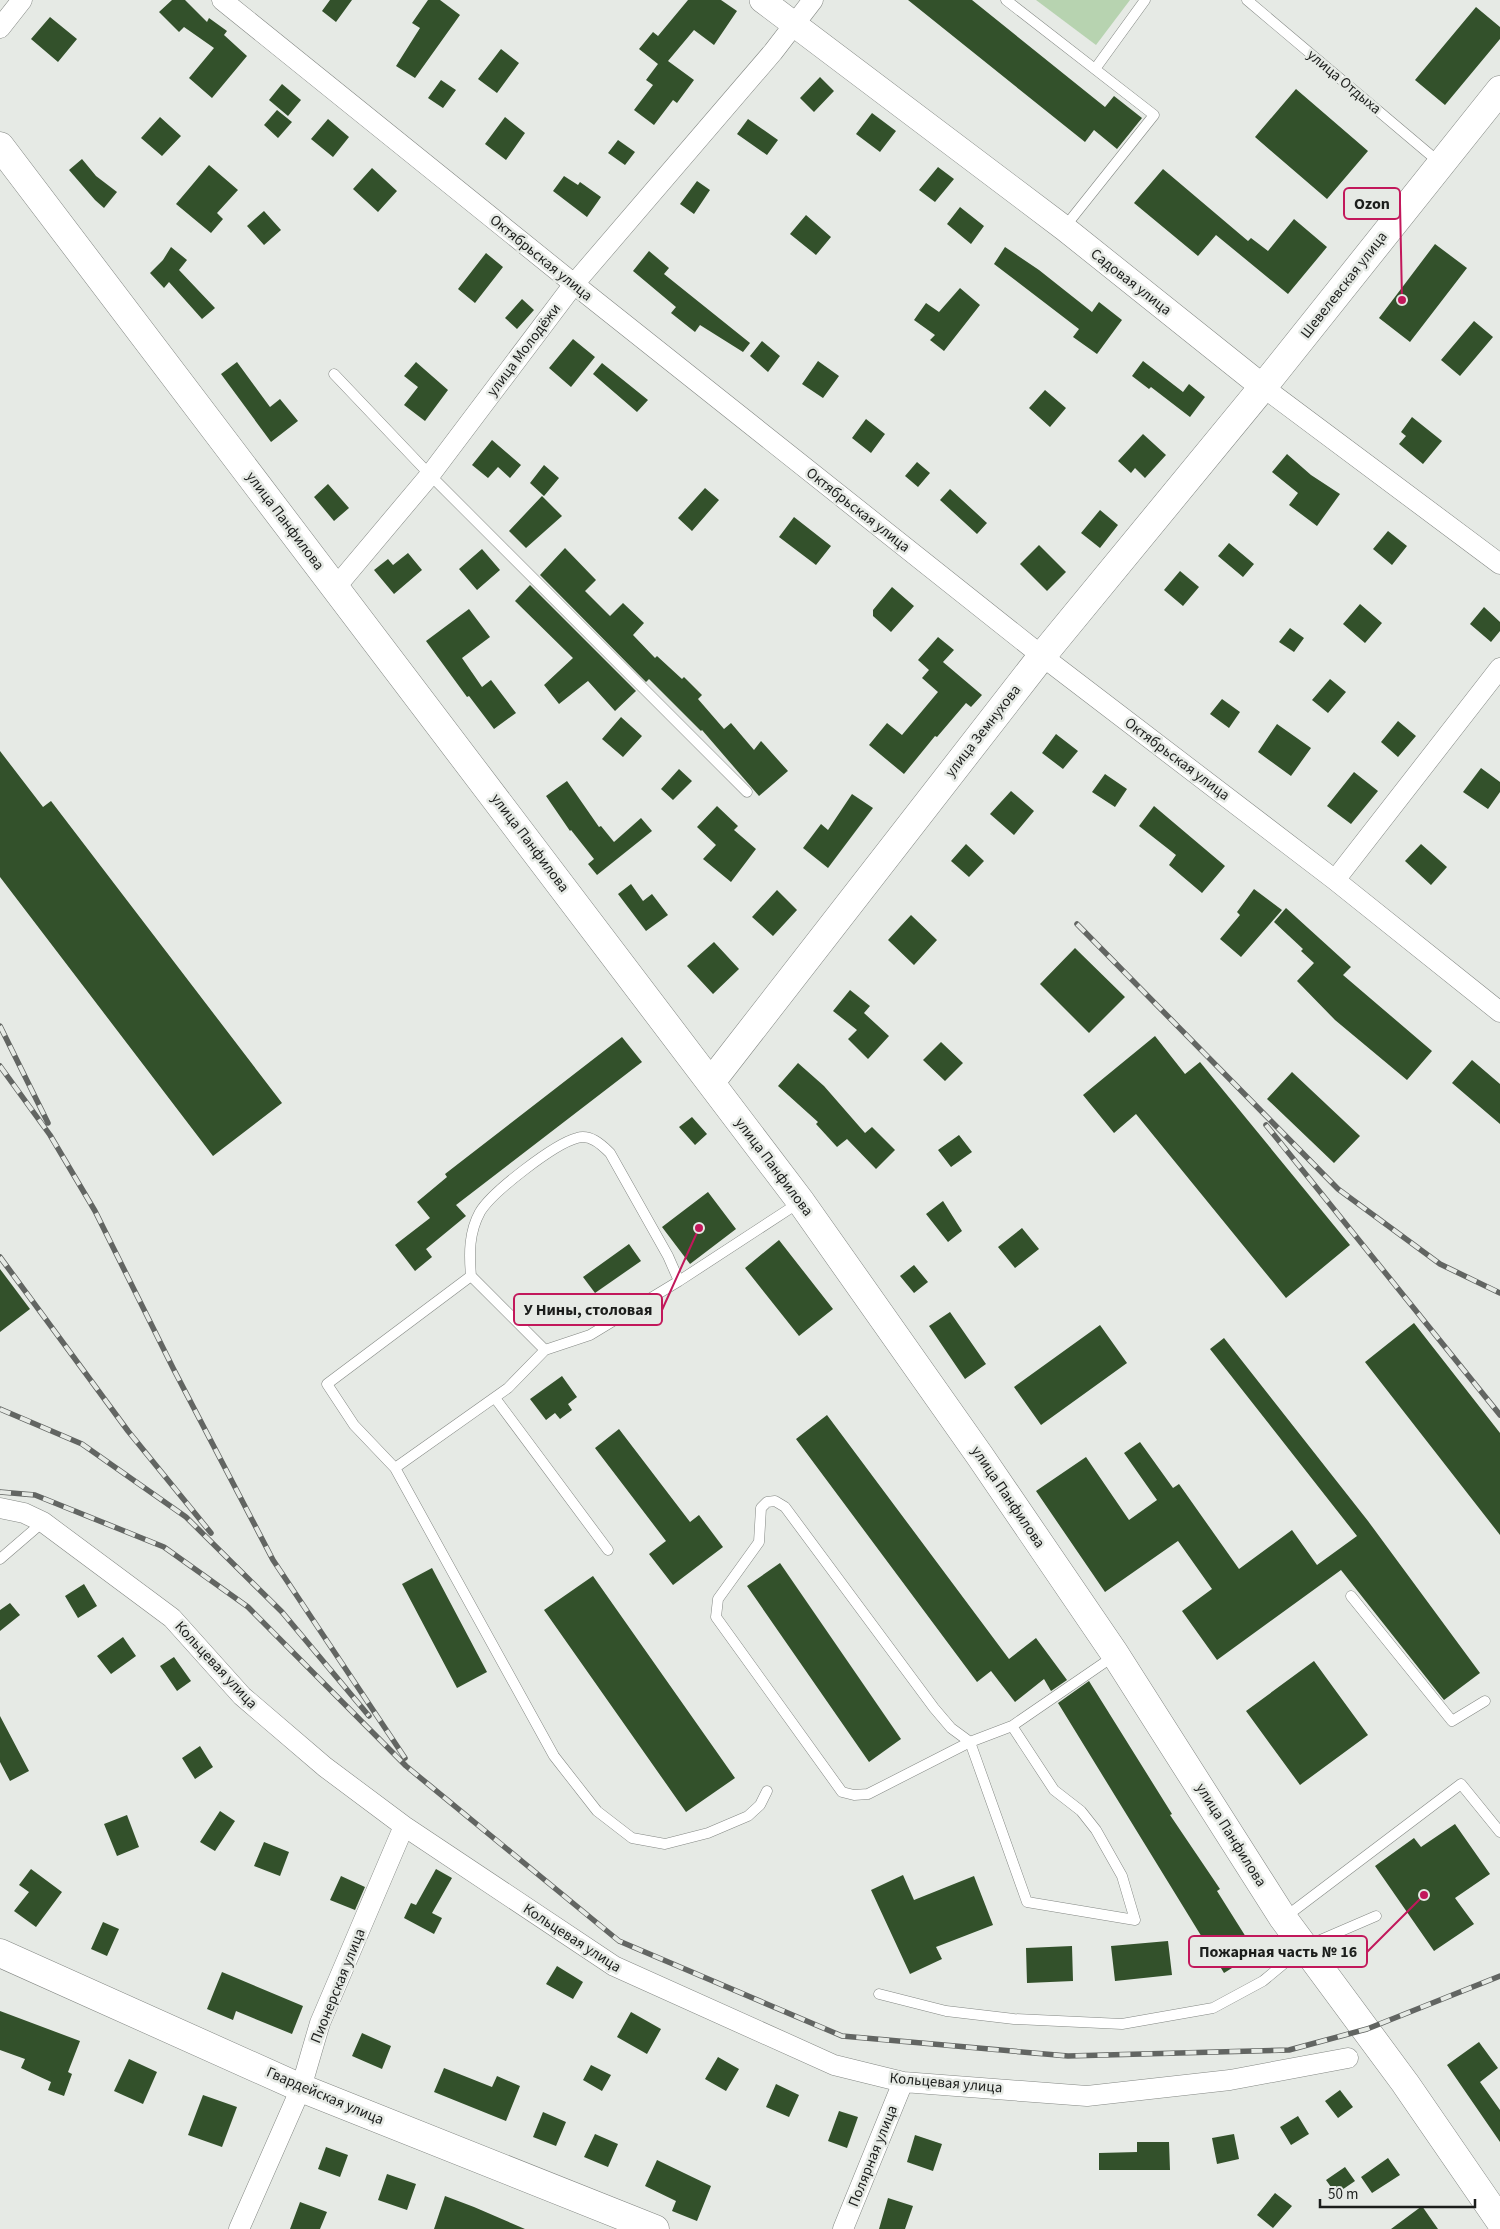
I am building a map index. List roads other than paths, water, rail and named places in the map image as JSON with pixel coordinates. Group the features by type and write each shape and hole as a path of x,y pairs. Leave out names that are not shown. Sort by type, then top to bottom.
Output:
{"main road":[{"name":"Шевелевская улица","path":"1263,387 1500,90"},
{"name":"улица Панфилова","path":"0,146 801,1202 980,1456 1115,1654 1283,1918 1406,2083 1500,2221"},
{"name":"улица Земнухова","path":"711,1082 1042,656 1263,387"},
{"name":"Гвардейская улица","path":"0,1953 301,2088 654,2229"}],"street":[{"path":"0,28 22,0"},
{"name":"Октябрьская улица","path":"222,0 574,284 1042,656 1335,880 1500,1012"},
{"name":"Садовая улица","path":"762,0 1064,228 1263,387 1500,564"},
{"name":"улица Молодёжи","path":"336,588 430,476 574,284 794,26 813,0"},
{"path":"1335,880 1500,668"},
{"name":"Кольцевая улица","path":"0,1508 24,1513 43,1522 172,1618 242,1696 325,1767 404,1826 614,1966 834,2065 903,2082 1087,2096 1230,2080 1348,2058"},
{"name":"Пионерская улица","path":"239,2229 301,2088 320,2023 404,1826"},
{"name":"Полярная улица","path":"843,2229 903,2082"}],"lane":[{"path":"1006,0 1154,115 1064,228"},
{"path":"1095,69 1145,0"},
{"name":"улица Отдыха","path":"1247,0 1441,163"},
{"path":"334,374 430,476 747,792"},
{"path":"545,1350 497,1299 471,1276 471,1235 480,1212 495,1193 541,1158 578,1137 597,1140 610,1153 668,1256 679,1281"},
{"path":"395,1468 508,1388 545,1350 590,1334 679,1281 801,1202"},
{"path":"471,1276 327,1384 354,1425 395,1468 554,1756 597,1811 632,1838 665,1844 708,1833 748,1816 760,1805 767,1791"},
{"path":"495,1398 608,1550"},
{"path":"1012,1726 1054,1790 1081,1810 1096,1830 1122,1876 1135,1920 1027,1902 970,1742 951,1728 934,1708 784,1506 775,1501 767,1502 761,1508 759,1542 718,1599 716,1617 842,1792 854,1796 868,1794 970,1742 1012,1726 1115,1654"},
{"path":"0,1559 43,1522"},
{"path":"1350,1596 1452,1721 1485,1701"},
{"path":"1283,1918 1461,1784 1500,1832"},
{"path":"879,1994 946,2011 1014,2019 1122,2024 1214,2008 1263,1981 1304,1947 1376,1916"}],"railway":[{"path":"1077,924 1338,1189 1440,1264 1500,1293"},
{"path":"0,1026 48,1123"},
{"path":"0,1066 50,1135 95,1211 173,1368 273,1560 405,1758"},
{"path":"1266,1125 1500,1415"},
{"path":"0,1257 128,1431 211,1533"},
{"path":"0,1409 82,1444 186,1517 282,1612 369,1716"},
{"path":"0,1492 35,1495 164,1547 248,1607 406,1766 619,1941 842,2036 1068,2056 1289,2050 1367,2029 1500,1976"}],"place":[{"name":"Ozon","path":"1402,300"},
{"name":"У Нины, столовая","path":"699,1228"},
{"name":"Пожарная часть № 16","path":"1424,1895"}]}
